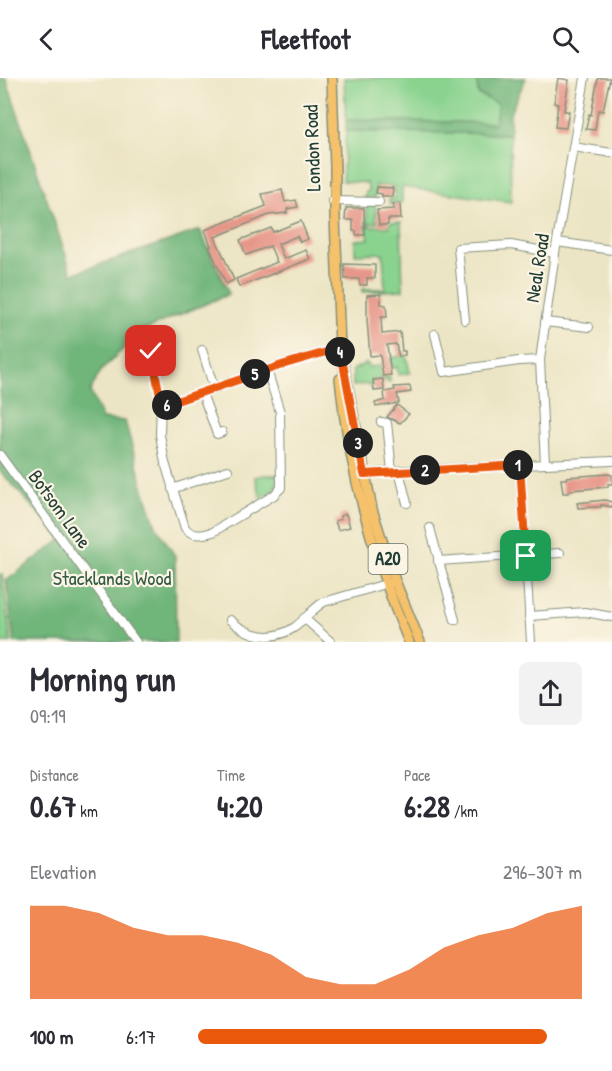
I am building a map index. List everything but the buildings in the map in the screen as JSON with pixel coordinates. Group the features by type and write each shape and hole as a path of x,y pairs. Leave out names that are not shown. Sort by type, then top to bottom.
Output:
{"main road":[{"name":"London Road","path":"330,78 340,348 338,362 342,399 359,475 366,520 391,582 420,642"},
{"name":"London Road","path":"391,582 409,642"}],"street":[{"name":"Neal Road","path":"545,464 540,360 555,253 585,78"},
{"path":"573,147 612,153"},
{"path":"334,201 379,202"},
{"path":"557,242 612,250"},
{"path":"465,320 458,248 511,245 555,253"},
{"path":"545,322 589,327"},
{"path":"435,334 444,372 540,360"},
{"path":"162,406 340,348"},
{"path":"195,360 203,354 214,388"},
{"path":"162,357 152,355 162,406 160,435 172,489 185,528 191,534 202,536 213,532 274,495 281,488 280,412 267,370"},
{"path":"202,393 217,434 222,432"},
{"path":"387,423 396,471 407,503"},
{"name":"Botsom Lane","path":"0,455 136,642"},
{"path":"359,475 396,471 612,461"},
{"path":"520,465 531,642"},
{"path":"172,489 224,474"},
{"path":"430,528 455,620"},
{"path":"438,561 560,553"},
{"path":"235,620 249,633 270,639 296,627 315,607 324,602 391,582"},
{"path":"529,616 585,612 612,617"},
{"path":"304,618 323,639"}],"green space":[{"name":"Stacklands Wood","path":"0,78 6,78 72,274 200,230 229,294 141,331 101,371 90,391 102,419 125,421 156,526 175,556 176,642 14,642 6,581 62,539 0,471"},
{"path":"344,78 477,78 478,94 498,103 495,123 346,120"},
{"path":"477,78 526,78 510,113 510,134 346,131 346,120 495,123 498,104 478,94"},
{"path":"346,131 510,134 511,202 402,187 402,203 390,204 389,199 395,198 395,186 376,185 375,198 363,198 369,191 367,183 342,181"},
{"path":"367,203 375,205 377,223 369,223 368,226 389,227 390,222 401,222 403,290 362,292 362,289 385,289 383,253 355,254 355,240 369,239 366,226"},
{"path":"406,355 410,373 398,375 397,367 392,368 391,358"},
{"path":"366,363 369,367 380,366 382,377 390,377 390,382 386,382 385,379 372,380 372,386 367,384 353,386 353,370"},
{"path":"278,475 278,479 274,489 261,498 255,477"},
{"path":"0,574 2,575 11,642 0,642"}],"route":[{"path":"151,351 162,406 285,364 340,348 364,474 520,465 526,556"}]}
